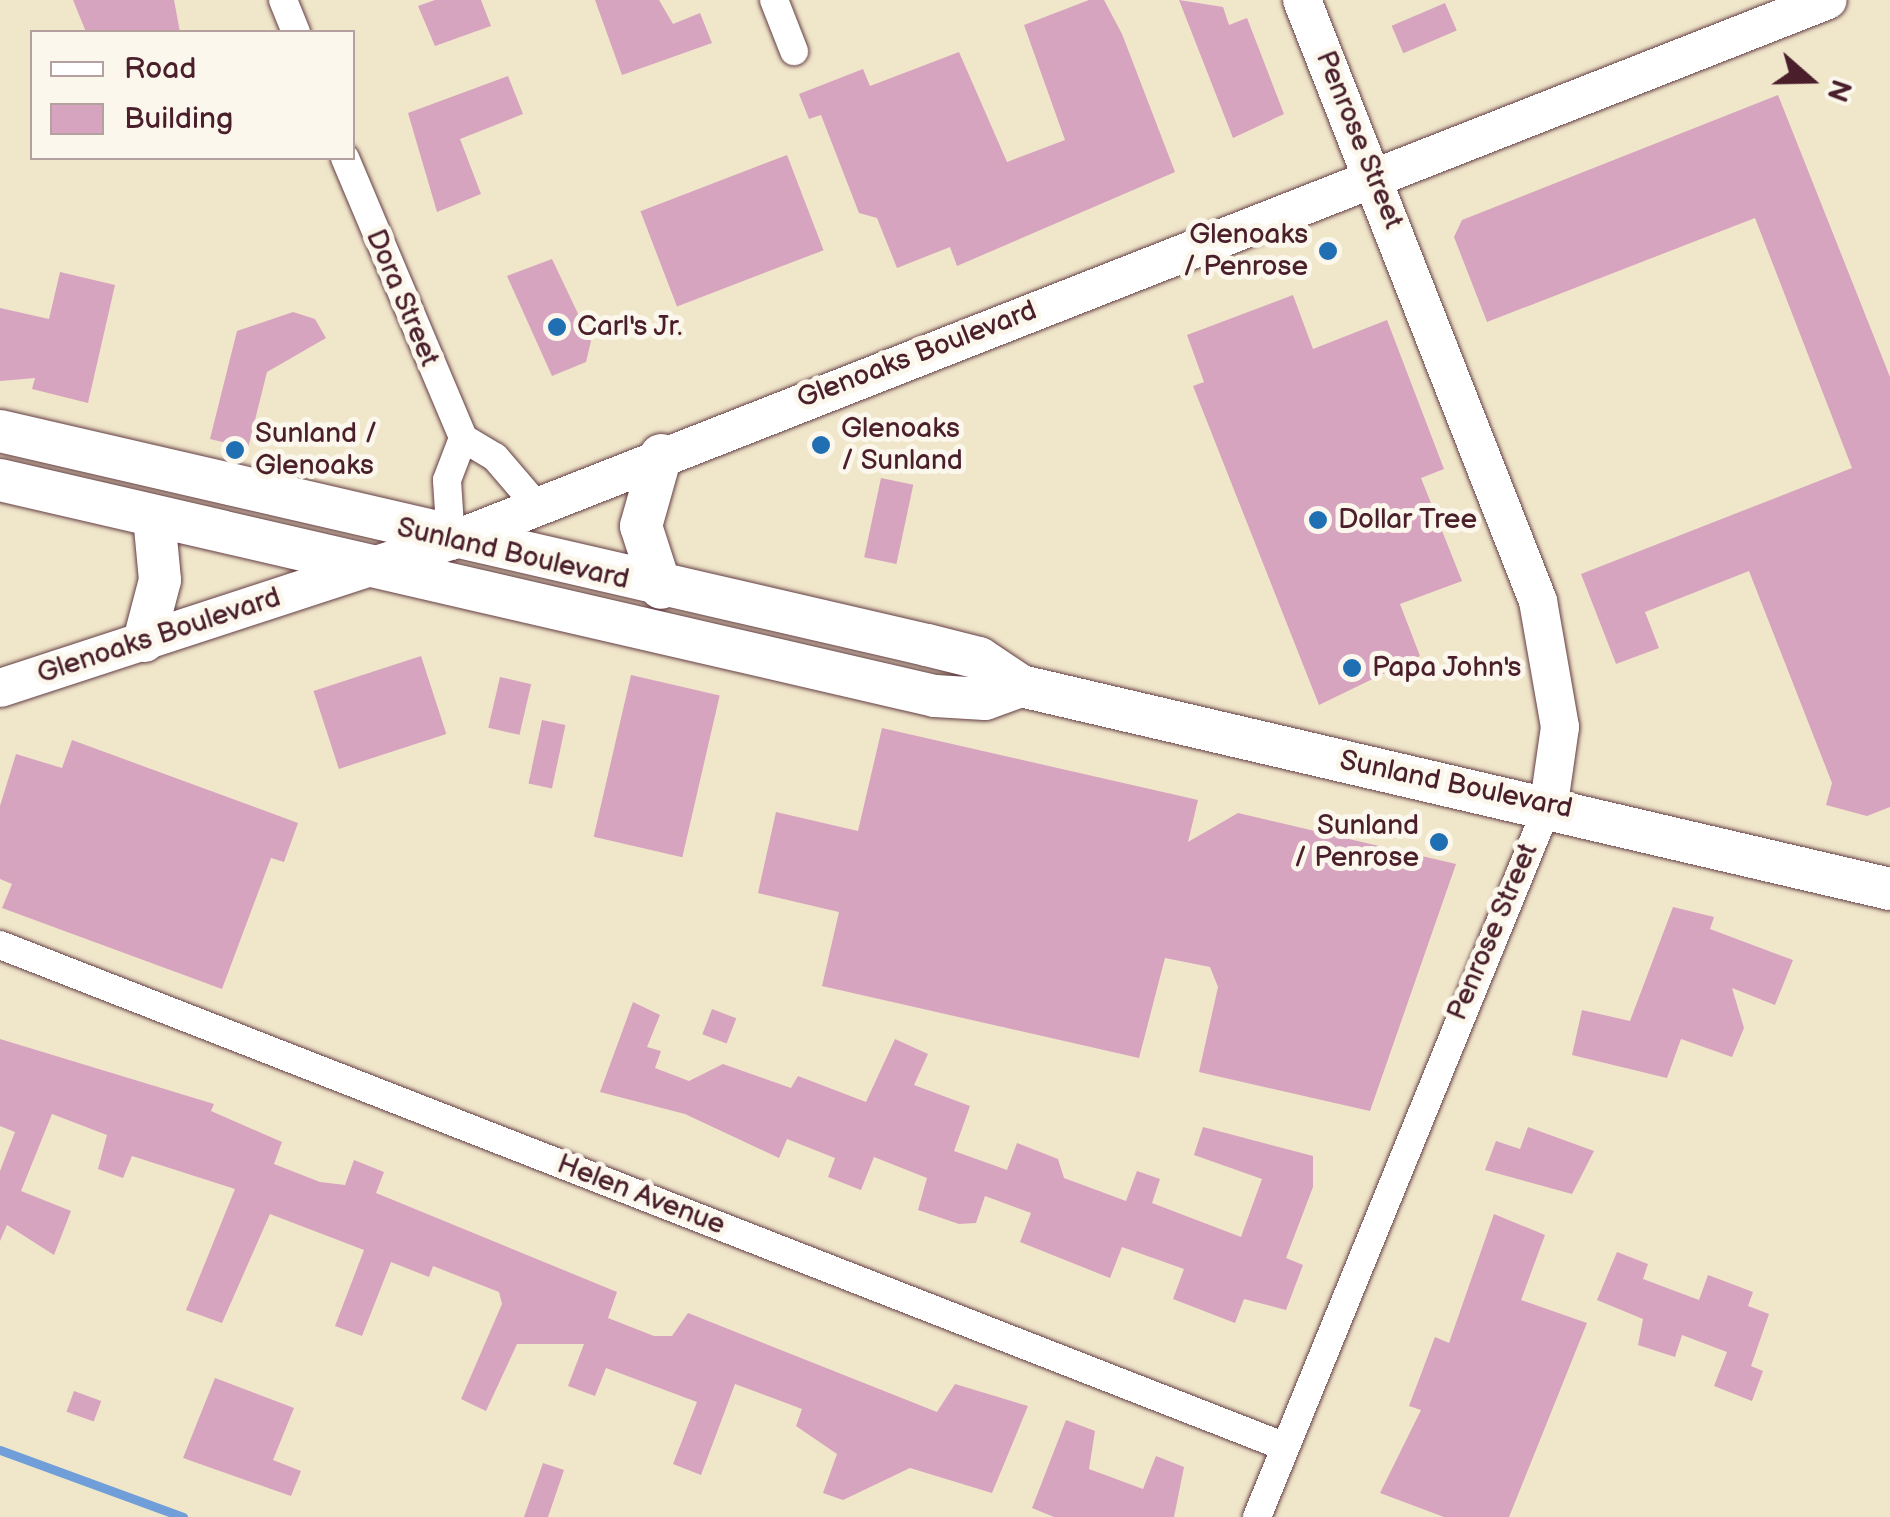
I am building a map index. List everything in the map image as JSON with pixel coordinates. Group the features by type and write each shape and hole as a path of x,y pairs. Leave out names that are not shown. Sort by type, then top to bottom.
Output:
{"main road":[{"name":"Penrose Street","path":"1302,0 1375,177 1538,601 1560,727 1548,804"},
{"name":"Glenoaks Boulevard","path":"0,688 368,563 451,541 660,455 1828,0"},
{"name":"Sunland Boulevard","path":"0,432 451,541 979,658 1021,686 1548,804 1890,889"},
{"path":"660,455 641,526 661,588"},
{"name":"Sunland Boulevard","path":"0,480 935,696 985,699 1021,686"},
{"path":"144,641 160,580 154,516"}],"street":[{"path":"283,0 295,30"},
{"path":"774,0 794,51"},
{"name":"Dora Street","path":"346,160 463,438"},
{"path":"451,541 447,480 463,438 495,457 538,507"},
{"name":"Penrose Street","path":"1256,1517 1548,804"},
{"name":"Helen Avenue","path":"0,945 1282,1446"}],"building":[{"path":"73,0 174,0 180,30 85,30"},
{"path":"435,0 481,0 491,26 435,46 418,6"},
{"path":"595,0 659,0 673,24 700,13 712,43 622,75"},
{"path":"1089,0 1104,0 1122,34 1175,172 957,266 950,247 897,268 877,218 859,213 821,115 809,119 799,94 863,69 870,86 959,52 1007,162 1065,140 1024,25"},
{"path":"1179,0 1223,7 1229,25 1247,18 1284,114 1233,138"},
{"path":"1445,3 1457,31 1403,53 1392,26"},
{"path":"508,76 523,114 460,139 481,194 437,212 408,113"},
{"path":"1778,95 1890,377 1890,807 1867,816 1826,805 1832,783 1749,571 1645,612 1659,648 1616,664 1581,574 1852,468 1755,218 1487,322 1454,237 1462,220"},
{"path":"787,155 824,250 677,306 640,211"},
{"name":"Carl's Jr.","path":"552,259 591,341 586,362 552,376 507,276"},
{"path":"60,272 115,285 88,403 32,389 35,378 0,381 0,308 49,319"},
{"path":"1293,295 1313,349 1387,320 1444,469 1421,478 1462,581 1400,604 1420,656 1319,705 1193,386 1204,382 1187,335"},
{"path":"293,312 315,319 326,338 267,372 248,448 210,439 237,331"},
{"path":"881,478 913,485 896,564 864,557"},
{"path":"421,656 446,734 339,769 314,691"},
{"path":"631,675 720,695 682,857 594,837"},
{"path":"500,677 531,684 519,735 488,728"},
{"path":"542,720 565,725 552,789 528,784"},
{"path":"882,728 1198,800 1188,842 1238,813 1456,864 1370,1111 1199,1072 1218,987 1210,967 1165,958 1139,1058 822,986 839,912 758,893 776,812 858,831"},
{"path":"72,740 298,823 284,862 271,858 222,989 2,908 12,884 0,879 0,806 16,754 62,768"},
{"path":"1673,907 1714,917 1710,929 1793,960 1775,1005 1732,988 1744,1028 1732,1057 1681,1039 1667,1078 1572,1055 1582,1010 1630,1021"},
{"path":"633,1002 660,1015 647,1047 661,1051 655,1068 689,1081 723,1064 791,1088 798,1076 866,1102 895,1039 928,1054 914,1085 970,1106 954,1151 1007,1170 1017,1143 1058,1159 1064,1178 1126,1201 1137,1171 1160,1179 1152,1203 1241,1237 1262,1179 1194,1155 1203,1127 1313,1156 1313,1187 1286,1258 1303,1265 1286,1310 1244,1299 1235,1323 1173,1299 1184,1269 1122,1247 1110,1278 1020,1242 1031,1213 985,1196 976,1223 959,1224 918,1210 927,1178 874,1157 861,1190 828,1177 835,1158 787,1139 779,1158 685,1114 600,1092"},
{"path":"712,1009 736,1018 727,1044 702,1034"},
{"path":"0,1039 214,1104 211,1111 282,1142 274,1164 320,1182 345,1185 354,1160 384,1172 376,1193 617,1292 608,1318 654,1336 672,1336 688,1313 937,1412 955,1384 1028,1406 992,1493 910,1468 843,1500 823,1493 837,1454 796,1426 802,1409 735,1384 701,1475 673,1464 697,1402 606,1368 595,1396 568,1386 584,1344 517,1344 486,1411 461,1399 502,1304 499,1292 433,1266 429,1277 391,1262 362,1336 335,1326 364,1250 270,1214 222,1323 186,1310 235,1189 132,1156 123,1178 98,1169 107,1135 52,1114 21,1191 71,1211 54,1255 7,1225 0,1241 0,1171 15,1132 0,1126"},
{"path":"1528,1127 1594,1151 1572,1194 1485,1170 1496,1141 1520,1149"},
{"path":"1494,1214 1545,1235 1521,1300 1587,1323 1509,1517 1444,1517 1380,1493 1421,1410 1409,1406 1435,1337 1449,1343"},
{"path":"1617,1252 1648,1264 1643,1279 1699,1300 1708,1275 1753,1292 1748,1306 1769,1314 1751,1366 1763,1371 1752,1401 1714,1386 1727,1352 1682,1335 1675,1357 1638,1345 1643,1319 1597,1300"},
{"path":"215,1378 294,1408 273,1460 301,1471 291,1496 183,1458"},
{"path":"74,1391 101,1401 94,1422 66,1412"},
{"path":"1066,1420 1095,1431 1089,1469 1143,1489 1156,1456 1184,1467 1174,1517 1054,1517 1032,1508"},
{"path":"543,1463 564,1470 548,1517 524,1517"}],"waterway":[{"path":"0,1450 183,1517"}],"place":[{"name":"Glenoaks / Penrose","path":"1328,251"},
{"name":"Carl's Jr.","path":"557,327"},
{"name":"Glenoaks / Sunland","path":"821,445"},
{"name":"Sunland / Glenoaks","path":"235,450"},
{"name":"Dollar Tree","path":"1318,520"},
{"name":"Papa John's","path":"1352,668"},
{"name":"Sunland / Penrose","path":"1439,842"}]}
